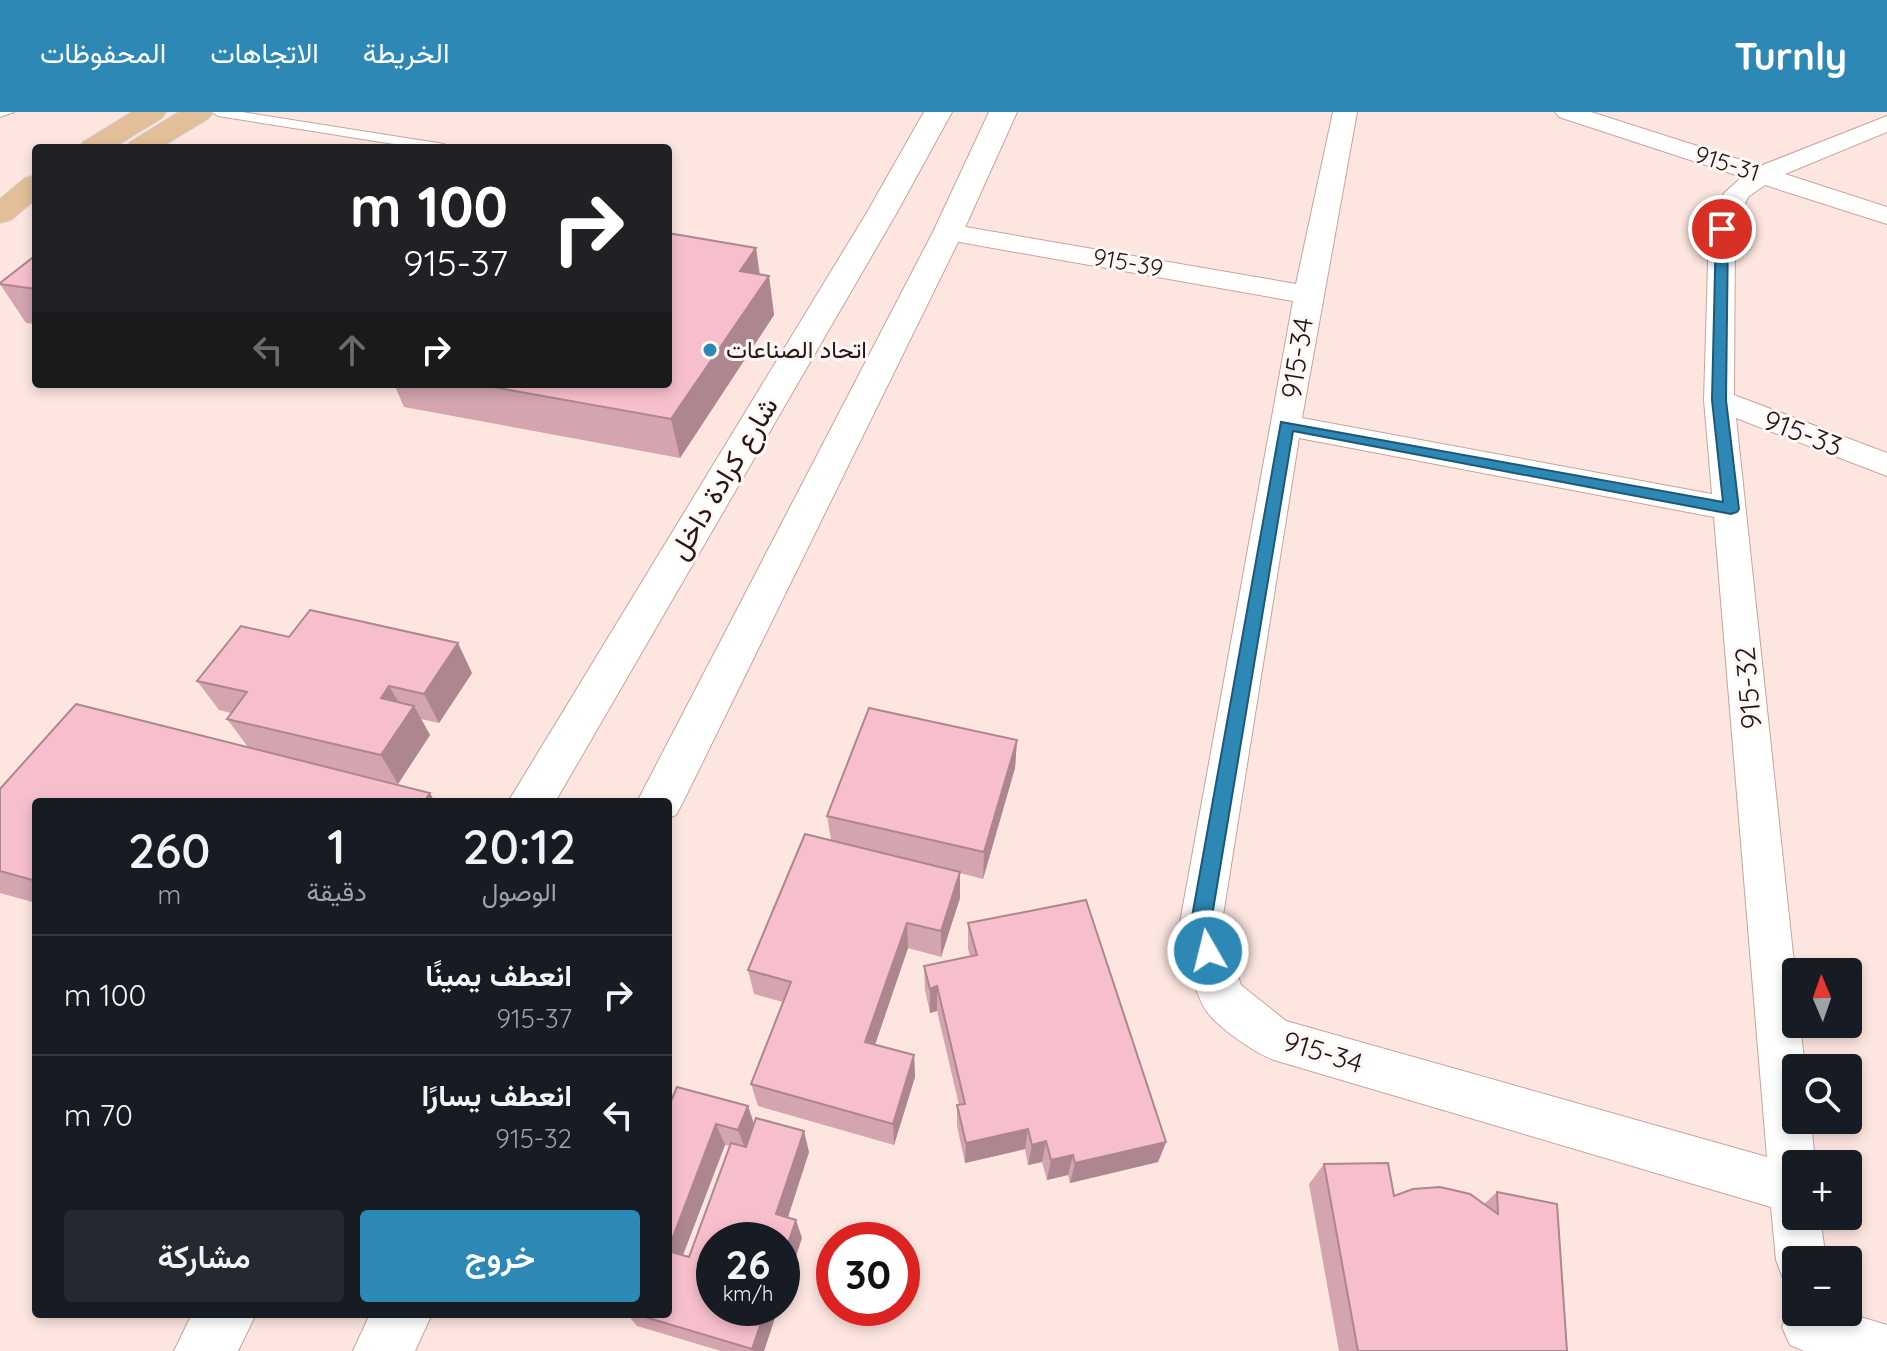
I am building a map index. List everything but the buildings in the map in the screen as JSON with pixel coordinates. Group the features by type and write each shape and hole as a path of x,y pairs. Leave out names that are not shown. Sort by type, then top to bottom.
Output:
{"main road":[{"path":"100,144 152,112"},
{"path":"147,144 199,112"},
{"name":"شارع كرادة داخل","path":"533,798 881,214 938,112"},
{"path":"662,798 948,232 1003,112"},
{"path":"0,214 32,187"},
{"path":"0,236 32,216"},
{"path":"204,1351 224,1318"},
{"path":"383,1351 400,1318"}],"street":[{"name":"915-34","path":"1345,112 1308,295 1200,928 1223,998 1274,1039 1782,1203"},
{"name":"915-31","path":"1567,112 1887,216"},
{"path":"1761,175 1887,123"},
{"name":"915-32","path":"1761,175 1737,193 1722,229 1719,400 1790,1150"},
{"name":"915-39","path":"948,232 1308,295"},
{"name":"915-33","path":"1719,400 1887,465"},
{"path":"1286,425 1731,509"},
{"path":"1809,1330 1887,1351"}],"lane":[{"path":"0,113 8,112"},
{"path":"218,112 419,144"}],"place":[{"name":"اتحاد الصناعات","path":"710,350"}],"route":[{"path":"1208,951 1200,928 1286,425 1731,509 1719,400 1722,229"}]}
